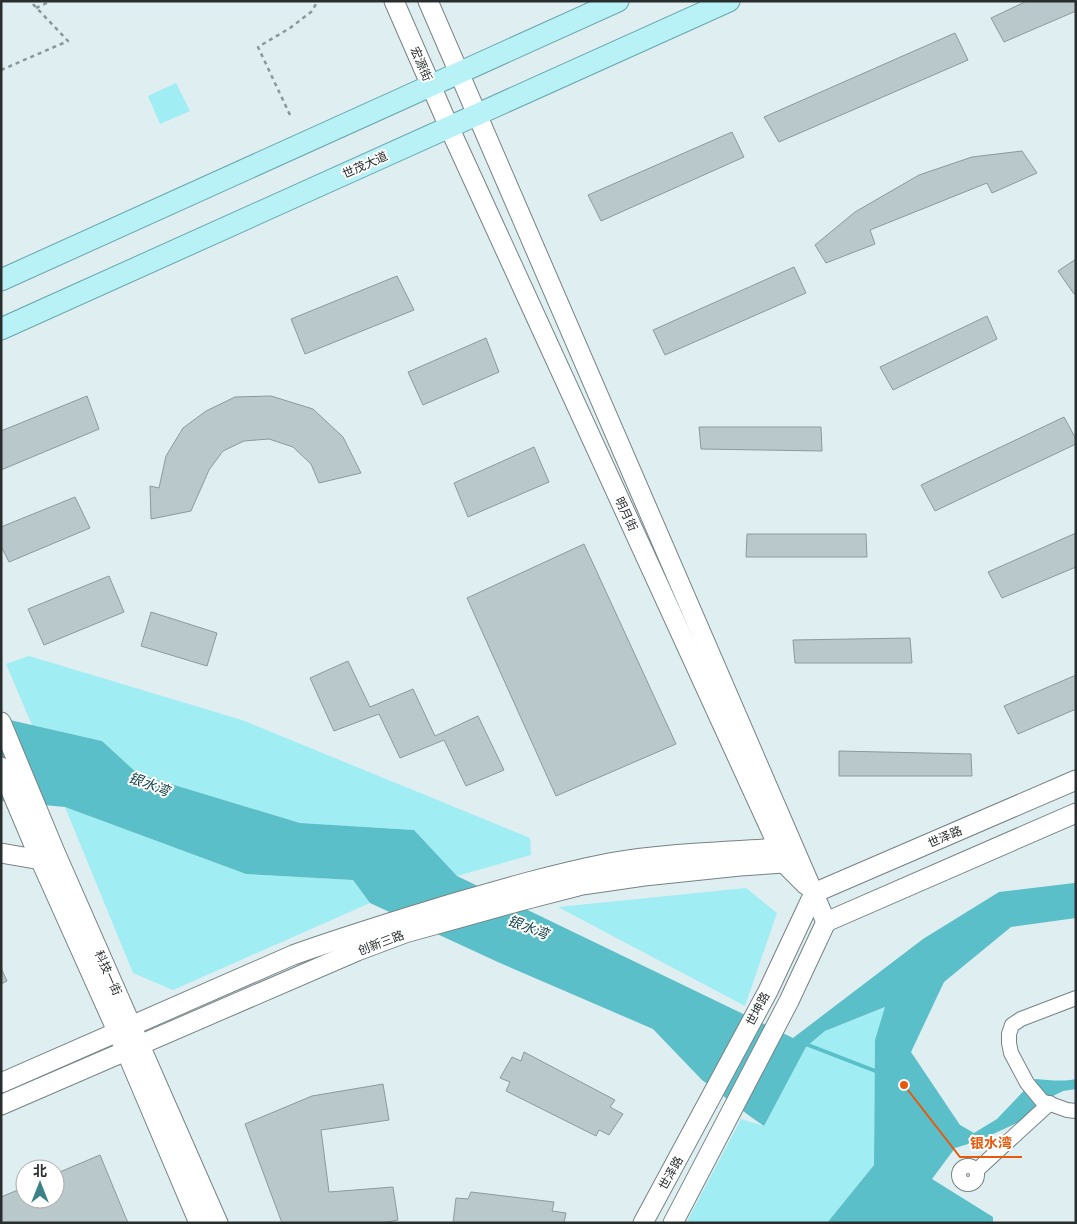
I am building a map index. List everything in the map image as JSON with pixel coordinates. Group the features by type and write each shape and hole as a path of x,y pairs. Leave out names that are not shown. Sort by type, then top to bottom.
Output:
{"main road":[{"path":"1,280 618,1"},
{"name":"世茂大道","path":"1,328 729,1"}],"street":[{"name":"宏源街","path":"394,1 448,127"},
{"path":"428,1 477,114"},
{"name":"明月街","path":"477,114 826,922"},
{"name":"明月街","path":"448,127 782,856 814,893"},
{"name":"科技一街","path":"1,722 45,856"},
{"name":"科技一街","path":"1,767 45,856 133,1048 218,1223"},
{"name":"世泽路","path":"814,893 1076,780"},
{"path":"826,922 1076,813"},
{"path":"1,853 45,856"},
{"name":"创新三路","path":"1,1083 293,955 335,939 503,889 566,872 648,857 782,856"},
{"name":"创新三路","path":"1,1105 349,955 405,933 582,885 644,876 740,866 782,856"},
{"name":"世坤路","path":"698,1123 768,992 814,893"},
{"name":"世坤路","path":"719,1134 789,1001 826,922"},
{"path":"1076,998 1021,1019 1012,1025 1008,1042 1011,1053 1027,1083 1046,1102 1076,1111"},
{"name":"科技一街","path":"133,1048 199,1223"},
{"path":"976,1170 1046,1102"},
{"name":"世泽路","path":"643,1223 698,1123"},
{"name":"世泽路","path":"673,1223 719,1134"}],"path":[{"path":"1,70 68,40 30,1"},
{"path":"36,8 51,1"},
{"path":"290,115 258,47 297,23 311,12 318,1"}],"shaded area":[{"path":"176,83 190,111 160,124 148,96"},
{"path":"29,656 242,720 530,838 531,855 457,876 414,830 300,823 138,774 102,741 32,725 6,664"},
{"path":"65,807 246,874 353,880 370,903 173,990 133,973"},
{"path":"746,888 777,913 745,1006 558,907"},
{"path":"886,1007 875,1040 874,1165 827,1223 686,1223 741,1119 764,1126 806,1047 825,1031"}],"water":[{"path":"1,718 102,741 138,774 300,823 414,830 457,876 793,1038 923,939 999,892 1074,883 1076,881 1076,918 1011,927 944,982 911,1052 960,1125 974,1133 997,1119 1035,1079 1061,1081 1076,1079 1076,1089 1063,1091 1051,1097 1033,1109 1019,1122 978,1141 955,1148 932,1179 993,1217 993,1223 827,1223 874,1165 875,1040 885,1007 825,1031 806,1047 764,1126 702,1080 653,1029 500,963 370,903 353,880 246,874 65,807 1,801"}],"building":[{"path":"1027,1 1076,1 1076,11 1004,42 991,18"},
{"path":"955,33 968,60 779,142 764,117"},
{"path":"732,132 744,157 601,221 588,195"},
{"path":"1022,151 1037,173 992,193 987,183 870,230 875,244 826,263 815,245 855,212 919,175 972,157"},
{"path":"1076,259 1076,293 1074,294 1058,271"},
{"path":"794,267 806,293 665,355 653,330"},
{"path":"397,276 414,310 305,354 291,319"},
{"path":"987,316 997,339 893,390 880,367"},
{"path":"486,338 499,372 423,405 408,372"},
{"path":"87,396 99,429 1,470 1,431"},
{"path":"271,396 313,409 343,437 361,473 319,483 311,464 293,447 269,439 244,441 223,451 209,470 191,511 151,519 150,486 159,488 166,456 183,428 206,411 235,397"},
{"path":"1064,417 1076,439 1076,444 935,511 921,485"},
{"path":"699,427 821,427 822,451 701,449"},
{"path":"534,447 549,482 468,517 454,483"},
{"path":"75,497 90,528 9,562 1,546 1,527"},
{"path":"1076,533 1076,567 1002,598 988,572"},
{"path":"747,534 866,534 867,557 746,557"},
{"path":"584,544 676,744 556,796 467,598"},
{"path":"109,576 124,612 44,645 28,609"},
{"path":"151,612 217,633 207,666 141,646"},
{"path":"910,638 912,663 795,663 793,640"},
{"path":"348,661 370,707 413,689 435,736 478,716 504,770 466,786 444,740 400,758 379,714 334,731 310,678"},
{"path":"1076,675 1076,709 1018,734 1004,706"},
{"path":"839,751 971,754 972,776 839,776"},
{"path":"1,968 7,981 1,984"},
{"path":"524,1052 615,1100 610,1107 623,1114 609,1135 599,1130 596,1136 506,1091 510,1082 500,1078 512,1057 521,1061"},
{"path":"383,1084 389,1120 321,1130 329,1192 393,1187 398,1220 381,1223 282,1223 245,1124 312,1096"},
{"path":"100,1155 128,1223 1,1223 1,1197 15,1191 15,1209 65,1209 65,1170"},
{"path":"471,1192 554,1202 552,1211 566,1213 564,1223 453,1223 456,1198 468,1199"}],"waterway":[{"name":"银水湾","path":"803,1043 878,1072"}],"place":[{"name":"银水湾","path":"904,1085"}]}
